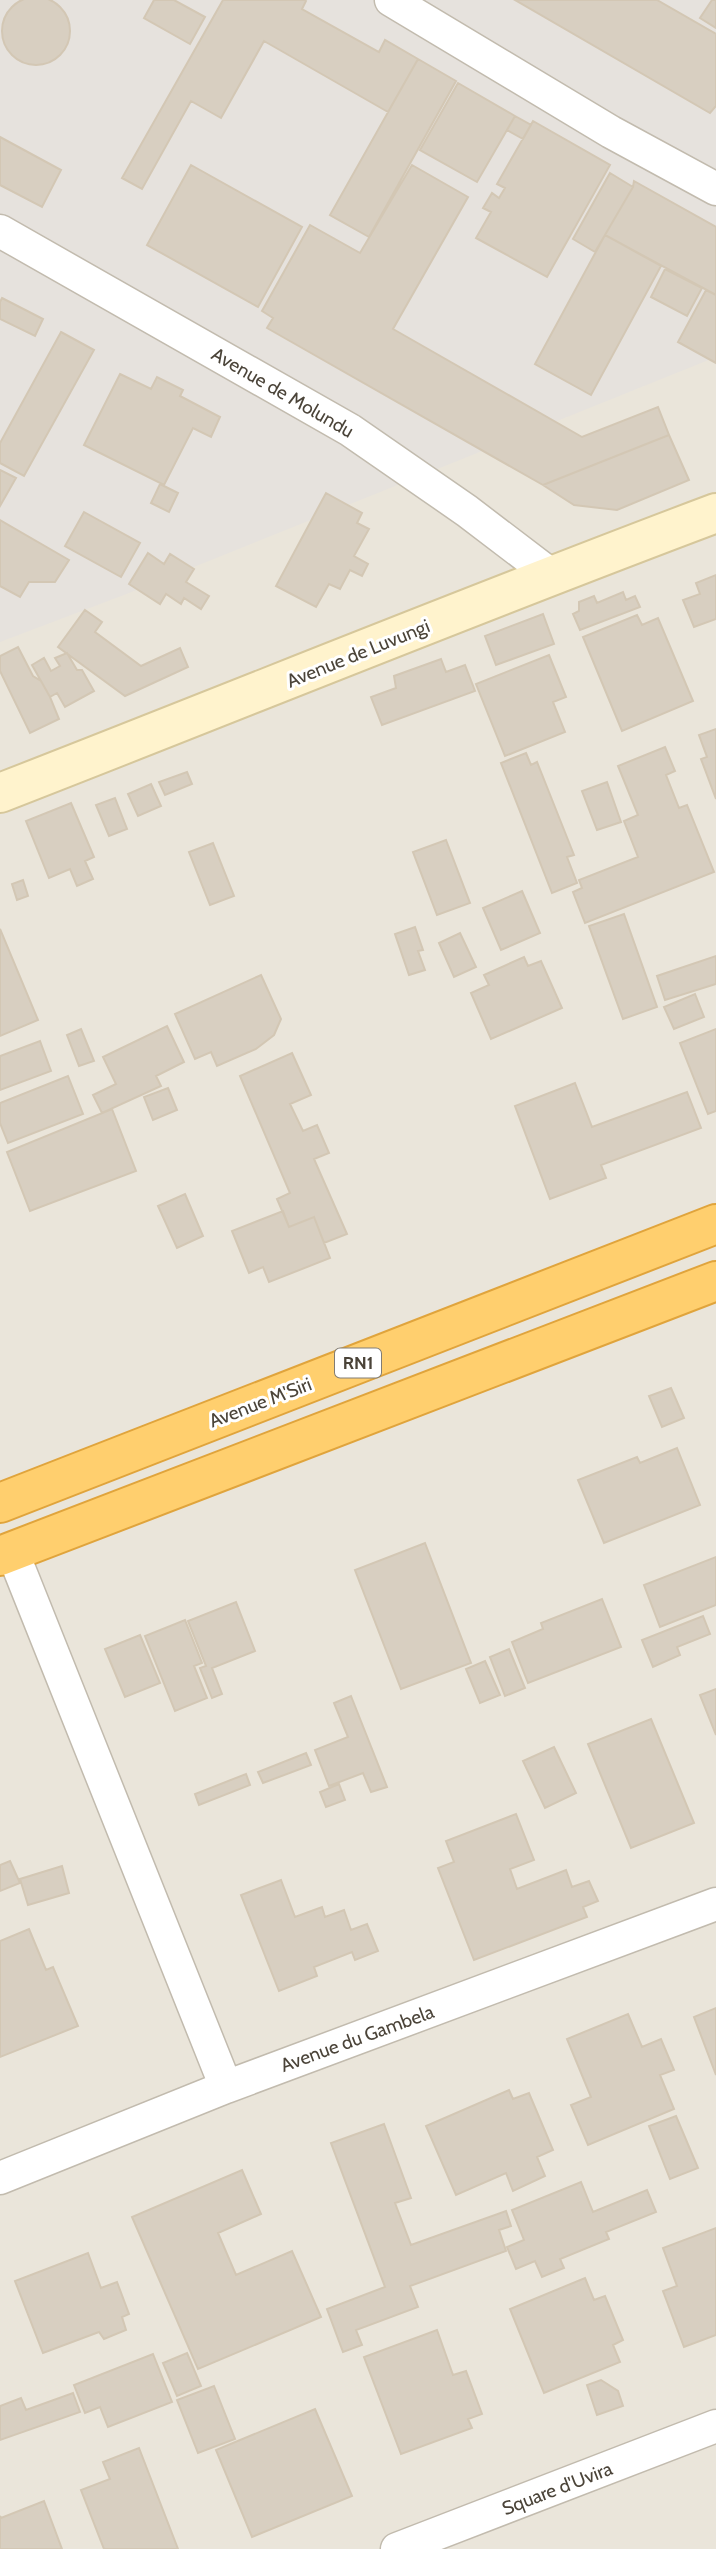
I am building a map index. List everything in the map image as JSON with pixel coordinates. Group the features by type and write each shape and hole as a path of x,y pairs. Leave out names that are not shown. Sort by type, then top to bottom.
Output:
{"highway":[{"name":"Avenue M'Siri","path":"0,1503 716,1224"},
{"path":"6,1553 716,1281"}],"street":[{"path":"391,0 611,132 716,189"},
{"name":"Avenue de Molundu","path":"0,231 350,429 467,511 551,575"},
{"name":"Avenue de Luvungi","path":"0,793 256,694 551,575 716,513"},
{"path":"6,1553 226,2087"},
{"name":"Avenue du Gambela","path":"0,2178 226,2087 716,1904"},
{"name":"Square d'Uvira","path":"397,2549 716,2426"}],"shaded area":[{"path":"0,0 716,0 716,2549 0,2549"},
{"path":"0,0 716,0 716,357 129,593 0,642"}],"building":[{"path":"36,-3 49,0 60,7 67,18 70,31 67,44 60,55 49,62 36,65 23,62 12,55 5,44 2,31 5,18 12,7 23,0"},
{"path":"154,0 174,0 205,17 190,44 144,18"},
{"path":"223,0 305,0 302,9 379,52 385,40 418,59 388,112 264,41 221,118 191,101 142,189 122,178"},
{"path":"515,0 657,0 716,34 716,106 710,113"},
{"path":"712,0 716,0 716,28 700,18"},
{"path":"418,59 456,81 369,237 330,215"},
{"path":"458,83 515,116 477,182 420,150"},
{"path":"515,116 531,125 523,139 507,130"},
{"path":"533,121 610,165 547,277 476,238 491,212 483,208 492,193 499,198 505,188 497,184"},
{"path":"0,137 61,170 42,207 0,185"},
{"path":"191,165 302,227 258,307 147,245"},
{"path":"412,165 468,197 393,329 582,437 658,407 669,435 543,485 267,328 273,318 262,311 310,225 360,253"},
{"path":"610,173 633,187 595,252 573,239"},
{"path":"634,181 716,227 716,295 605,235"},
{"path":"605,235 661,266 591,395 535,364"},
{"path":"665,269 702,288 687,316 651,297"},
{"path":"706,290 716,295 716,363 678,342"},
{"path":"2,298 43,319 35,336 0,319"},
{"path":"61,332 94,350 24,476 0,463 0,443"},
{"path":"120,374 151,389 157,377 183,390 180,396 220,417 211,437 193,428 164,485 84,445"},
{"path":"669,435 689,480 617,510 574,505 543,485"},
{"path":"0,470 16,478 0,506"},
{"path":"160,484 178,493 169,512 151,503"},
{"path":"326,493 362,513 357,523 369,529 354,556 368,564 362,576 350,570 340,589 329,584 316,607 276,586"},
{"path":"84,512 140,543 121,577 65,546"},
{"path":"0,520 69,560 55,582 29,582 20,597 0,586"},
{"path":"148,553 164,564 170,554 194,569 186,582 209,596 201,609 184,598 181,604 166,594 160,604 129,584"},
{"path":"716,575 716,619 694,627 683,600 700,594 696,583"},
{"path":"623,592 626,600 635,596 640,607 580,630 573,614 579,611 579,602 594,596 597,603"},
{"path":"85,610 102,622 95,632 141,666 180,648 188,667 125,696 58,647"},
{"path":"543,614 554,644 496,665 485,636"},
{"path":"637,615 642,625 658,618 693,701 622,731 583,637"},
{"path":"18,647 33,676 41,681 59,719 30,733 0,671 0,656"},
{"path":"67,653 77,670 82,670 94,691 65,707 57,693 50,697 32,665 44,658 51,671 60,666 55,658"},
{"path":"549,655 566,697 553,702 565,732 505,756 476,684"},
{"path":"441,659 446,672 465,665 475,691 382,725 371,697 396,688 394,676"},
{"path":"716,729 716,799 701,759 707,757 699,735"},
{"path":"665,747 675,771 666,775 679,808 687,805 714,872 585,923 573,892 582,888 579,880 638,857 624,821 638,815 618,766"},
{"path":"526,753 531,765 537,762 574,855 567,857 577,883 552,893 501,763"},
{"path":"187,772 192,784 165,795 159,782"},
{"path":"607,782 621,822 597,830 582,791"},
{"path":"151,784 161,806 138,816 128,794"},
{"path":"115,798 127,829 109,836 96,805"},
{"path":"71,803 94,857 85,861 93,879 77,886 70,869 49,878 26,821"},
{"path":"446,840 470,903 437,915 413,852"},
{"path":"213,843 234,896 210,905 189,852"},
{"path":"23,880 28,896 17,900 12,884"},
{"path":"522,891 540,933 501,950 483,908"},
{"path":"624,914 657,1007 623,1019 589,926"},
{"path":"415,927 423,950 418,951 425,970 409,975 395,934"},
{"path":"0,929 38,1020 0,1036"},
{"path":"460,933 476,967 454,977 439,943"},
{"path":"716,956 716,984 665,1000 657,976"},
{"path":"524,957 528,966 541,961 562,1008 491,1039 471,993 489,985 484,975"},
{"path":"261,975 281,1019 274,1035 256,1049 217,1066 211,1052 195,1059 175,1014"},
{"path":"695,994 704,1017 674,1029 664,1007"},
{"path":"167,1026 184,1062 156,1076 161,1086 102,1113 93,1095 116,1084 103,1057"},
{"path":"81,1029 94,1061 79,1066 67,1035"},
{"path":"716,1029 716,1111 708,1114 680,1043"},
{"path":"40,1041 51,1071 0,1090 0,1056"},
{"path":"292,1053 311,1095 290,1104 303,1131 317,1125 329,1153 314,1159 347,1234 324,1243 314,1217 289,1227 277,1199 290,1193 240,1076"},
{"path":"68,1076 83,1114 8,1143 0,1123 0,1103"},
{"path":"575,1083 592,1127 687,1092 701,1128 601,1165 606,1178 550,1199 515,1106"},
{"path":"168,1088 177,1110 153,1120 144,1097"},
{"path":"112,1109 136,1171 30,1211 7,1152"},
{"path":"185,1194 203,1236 177,1248 158,1206"},
{"path":"283,1211 289,1227 314,1217 330,1258 269,1282 263,1267 249,1273 232,1231"},
{"path":"671,1388 684,1418 662,1427 649,1396"},
{"path":"677,1448 700,1505 604,1543 578,1480 637,1457 640,1463"},
{"path":"425,1543 471,1663 401,1689 355,1570"},
{"path":"716,1557 716,1605 660,1627 644,1585"},
{"path":"602,1599 621,1647 528,1683 512,1642 543,1629 541,1623"},
{"path":"236,1602 255,1651 212,1668 222,1694 212,1698 200,1668 206,1666 188,1621"},
{"path":"703,1616 710,1634 677,1647 680,1655 653,1667 642,1640"},
{"path":"185,1620 202,1663 194,1666 207,1698 175,1711 145,1636"},
{"path":"140,1635 160,1683 125,1697 105,1649"},
{"path":"509,1649 525,1688 505,1696 490,1657"},
{"path":"485,1661 500,1695 480,1703 466,1669"},
{"path":"716,1689 716,1735 700,1695"},
{"path":"351,1696 387,1787 371,1792 363,1773 329,1786 315,1750 348,1737 334,1703"},
{"path":"651,1719 694,1823 631,1848 588,1744"},
{"path":"554,1747 576,1793 545,1808 523,1761"},
{"path":"306,1753 311,1765 263,1783 258,1772"},
{"path":"246,1774 250,1785 199,1805 195,1794"},
{"path":"339,1784 345,1800 326,1807 320,1792"},
{"path":"516,1814 534,1860 510,1869 517,1889 566,1870 572,1887 589,1881 598,1901 583,1907 587,1917 474,1960 438,1868 454,1862 446,1841"},
{"path":"10,1861 20,1883 0,1891 0,1865"},
{"path":"62,1866 69,1893 28,1905 20,1879"},
{"path":"281,1880 295,1917 322,1907 325,1917 344,1910 351,1930 367,1924 378,1951 355,1960 352,1952 314,1967 317,1976 279,1991 241,1895"},
{"path":"29,1929 46,1970 53,1967 78,2026 0,2057 0,1941"},
{"path":"716,2008 716,2075 694,2017"},
{"path":"628,2014 642,2047 661,2039 674,2070 660,2075 674,2109 588,2145 571,2105 591,2097 567,2039"},
{"path":"509,2090 513,2099 529,2093 553,2150 537,2157 545,2176 513,2191 506,2173 456,2195 426,2126"},
{"path":"676,2116 698,2168 670,2179 649,2126"},
{"path":"384,2124 411,2198 395,2203 411,2245 506,2211 511,2226 499,2230 506,2251 410,2286 418,2307 356,2330 362,2345 343,2352 327,2309 385,2287 331,2143"},
{"path":"242,2170 261,2214 218,2233 236,2275 292,2251 321,2317 198,2369 132,2217"},
{"path":"581,2182 593,2212 647,2190 656,2212 606,2232 609,2239 560,2259 564,2268 542,2277 535,2261 516,2269 507,2247 524,2240 512,2210"},
{"path":"716,2228 716,2335 684,2347 663,2291 677,2286 663,2248"},
{"path":"88,2253 101,2288 117,2282 129,2314 122,2317 126,2330 104,2339 99,2332 43,2353 15,2281"},
{"path":"585,2278 594,2300 605,2296 623,2340 613,2345 620,2362 544,2393 510,2309"},
{"path":"437,2330 453,2375 466,2371 482,2414 468,2419 472,2428 401,2454 364,2357"},
{"path":"187,2353 201,2386 177,2396 163,2363"},
{"path":"153,2354 172,2402 108,2427 100,2407 85,2413 74,2385"},
{"path":"601,2380 618,2391 623,2406 597,2415 587,2385"},
{"path":"214,2386 235,2439 198,2453 177,2400"},
{"path":"73,2393 80,2412 0,2440 0,2406 21,2398 26,2410"},
{"path":"315,2409 352,2496 252,2537 216,2450"},
{"path":"139,2448 178,2549 104,2549 81,2490 110,2479 103,2462"},
{"path":"44,2501 62,2549 0,2549 0,2516 1,2518"}]}
